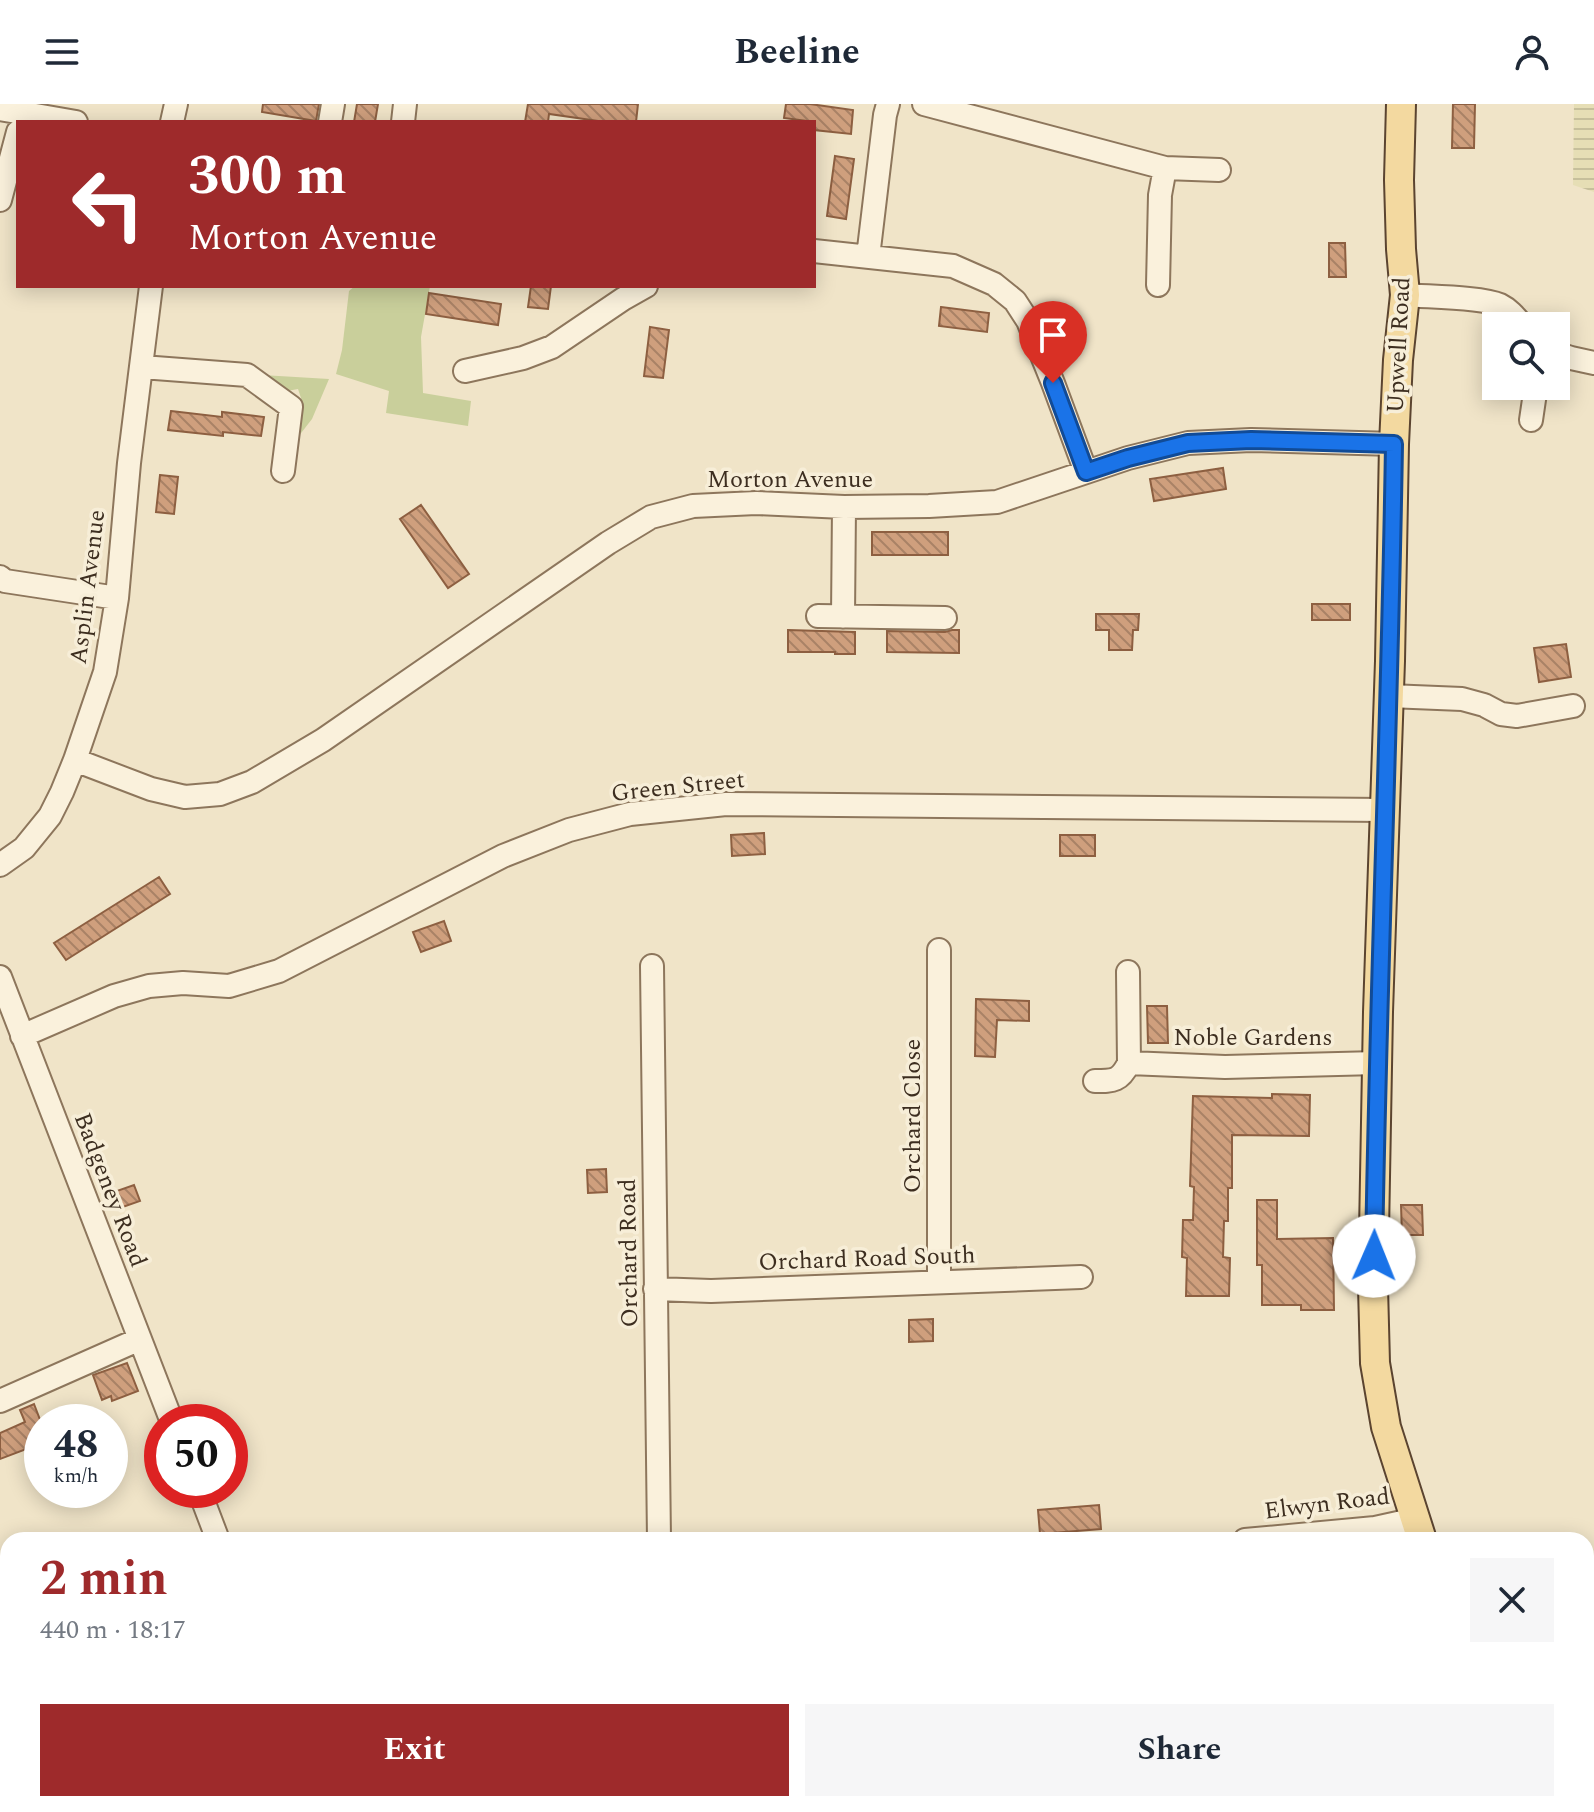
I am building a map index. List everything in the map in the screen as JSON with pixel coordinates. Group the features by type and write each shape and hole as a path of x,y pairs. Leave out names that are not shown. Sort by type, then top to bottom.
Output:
{"main road":[{"name":"Upwell Road","path":"1401,104 1399,180 1405,295 1394,444 1373,1287 1375,1363 1386,1427 1419,1529"}],"street":[{"path":"868,257 888,104"},
{"path":"924,104 1165,168 1219,170"},
{"path":"0,200 16,141"},
{"path":"1158,285 1160,195 1165,168"},
{"path":"816,251 953,266 994,284 1015,301 1033,333 1086,472"},
{"name":"Asplin Avenue","path":"0,865 24,848 50,816 75,760 105,672 117,598 129,463 151,288"},
{"path":"465,371 523,358 552,347 642,288"},
{"path":"1405,295 1475,300 1497,304 1510,312"},
{"path":"1570,358 1594,363"},
{"path":"142,367 247,375 291,407 283,471"},
{"path":"1531,420 1534,400"},
{"name":"Morton Avenue","path":"75,760 151,789 185,797 220,794 252,782 323,740 608,543 651,517 693,506 756,503 844,507 929,506 997,502 1128,458 1188,443 1251,440 1394,444"},
{"path":"843,617 844,507"},
{"path":"0,577 5,581 117,598"},
{"path":"818,616 945,618"},
{"path":"1389,696 1462,699 1501,714 1517,716 1573,706"},
{"name":"Green Street","path":"22,1036 114,996 149,986 183,983 229,986 279,971 503,856 569,830 630,814 726,804 1385,810"},
{"name":"Orchard Close","path":"939,950 939,1281"},
{"name":"Orchard Road","path":"652,966 659,1532"},
{"path":"1095,1081 1112,1081 1123,1074 1129,1063 1128,972"},
{"name":"Badgeney Road","path":"0,977 165,1404"},
{"name":"Noble Gardens","path":"1129,1063 1225,1067 1377,1063"},
{"name":"Orchard Road South","path":"655,1289 711,1291 1081,1277"},
{"path":"0,1401 140,1339"},
{"path":"206,1508 215,1532"},
{"name":"Elwyn Road","path":"1332,1532 1375,1528 1419,1529"}],"shaded area":[{"path":"1574,104 1594,104 1594,192 1573,185"}],"green space":[{"path":"353,288 430,288 421,337 423,393 471,401 468,426 386,413 389,391 336,374 349,291"},
{"path":"262,375 329,379 312,419 298,437 298,412 303,404 298,389 287,391"}],"building":[{"path":"263,104 319,104 316,120 262,112"},
{"path":"357,104 378,104 375,120 354,120"},
{"path":"528,104 638,104 636,120 591,120 549,114 548,120 525,120"},
{"path":"786,104 853,110 851,134 816,130 816,120 784,118"},
{"path":"1453,104 1475,104 1474,148 1452,148"},
{"path":"835,156 854,159 846,219 827,216"},
{"path":"1329,243 1345,243 1346,277 1329,277"},
{"path":"531,288 551,288 548,309 528,307"},
{"path":"429,293 501,304 498,325 426,314"},
{"path":"941,307 989,313 987,332 939,326"},
{"path":"650,327 669,330 663,378 644,376"},
{"path":"171,411 222,417 222,412 264,417 261,436 223,432 223,436 168,430"},
{"path":"1223,468 1226,489 1154,501 1150,479"},
{"path":"160,475 178,477 174,514 156,512"},
{"path":"421,505 469,574 448,588 400,519"},
{"path":"872,532 948,532 948,555 872,555"},
{"path":"1312,604 1350,604 1350,620 1312,620"},
{"path":"1096,614 1139,614 1138,630 1133,630 1132,650 1109,650 1109,630 1096,630"},
{"path":"788,630 855,632 855,654 788,652"},
{"path":"959,630 959,653 887,652 887,631"},
{"path":"1566,644 1571,677 1539,682 1534,648"},
{"path":"764,833 765,854 732,856 731,835"},
{"path":"1060,835 1095,835 1095,856 1060,856"},
{"path":"159,877 170,894 66,960 54,943"},
{"path":"444,921 451,941 421,952 413,932"},
{"path":"976,999 1029,1001 1029,1021 997,1020 995,1057 975,1056"},
{"path":"1147,1006 1167,1006 1168,1043 1148,1043"},
{"path":"1272,1094 1310,1095 1309,1136 1232,1135 1232,1188 1228,1188 1223,1257 1230,1258 1229,1296 1186,1296 1187,1258 1182,1257 1183,1220 1193,1220 1194,1187 1190,1186 1193,1096 1272,1098"},
{"path":"606,1169 607,1192 588,1193 587,1170"},
{"path":"134,1185 140,1201 117,1209 111,1193"},
{"path":"1257,1200 1277,1200 1277,1239 1333,1238 1334,1310 1301,1310 1301,1305 1262,1305 1262,1265 1257,1265"},
{"path":"1401,1205 1422,1205 1423,1235 1402,1235"},
{"path":"933,1319 933,1341 909,1342 909,1320"},
{"path":"127,1363 138,1391 112,1401 111,1396 102,1400 93,1375"},
{"path":"24,1422 24,1450 0,1459 0,1433"},
{"path":"1099,1505 1101,1529 1040,1532 1038,1510"}],"route":[{"path":"1053,383 1086,472 1188,443 1251,440 1394,444 1374,1256"}]}
